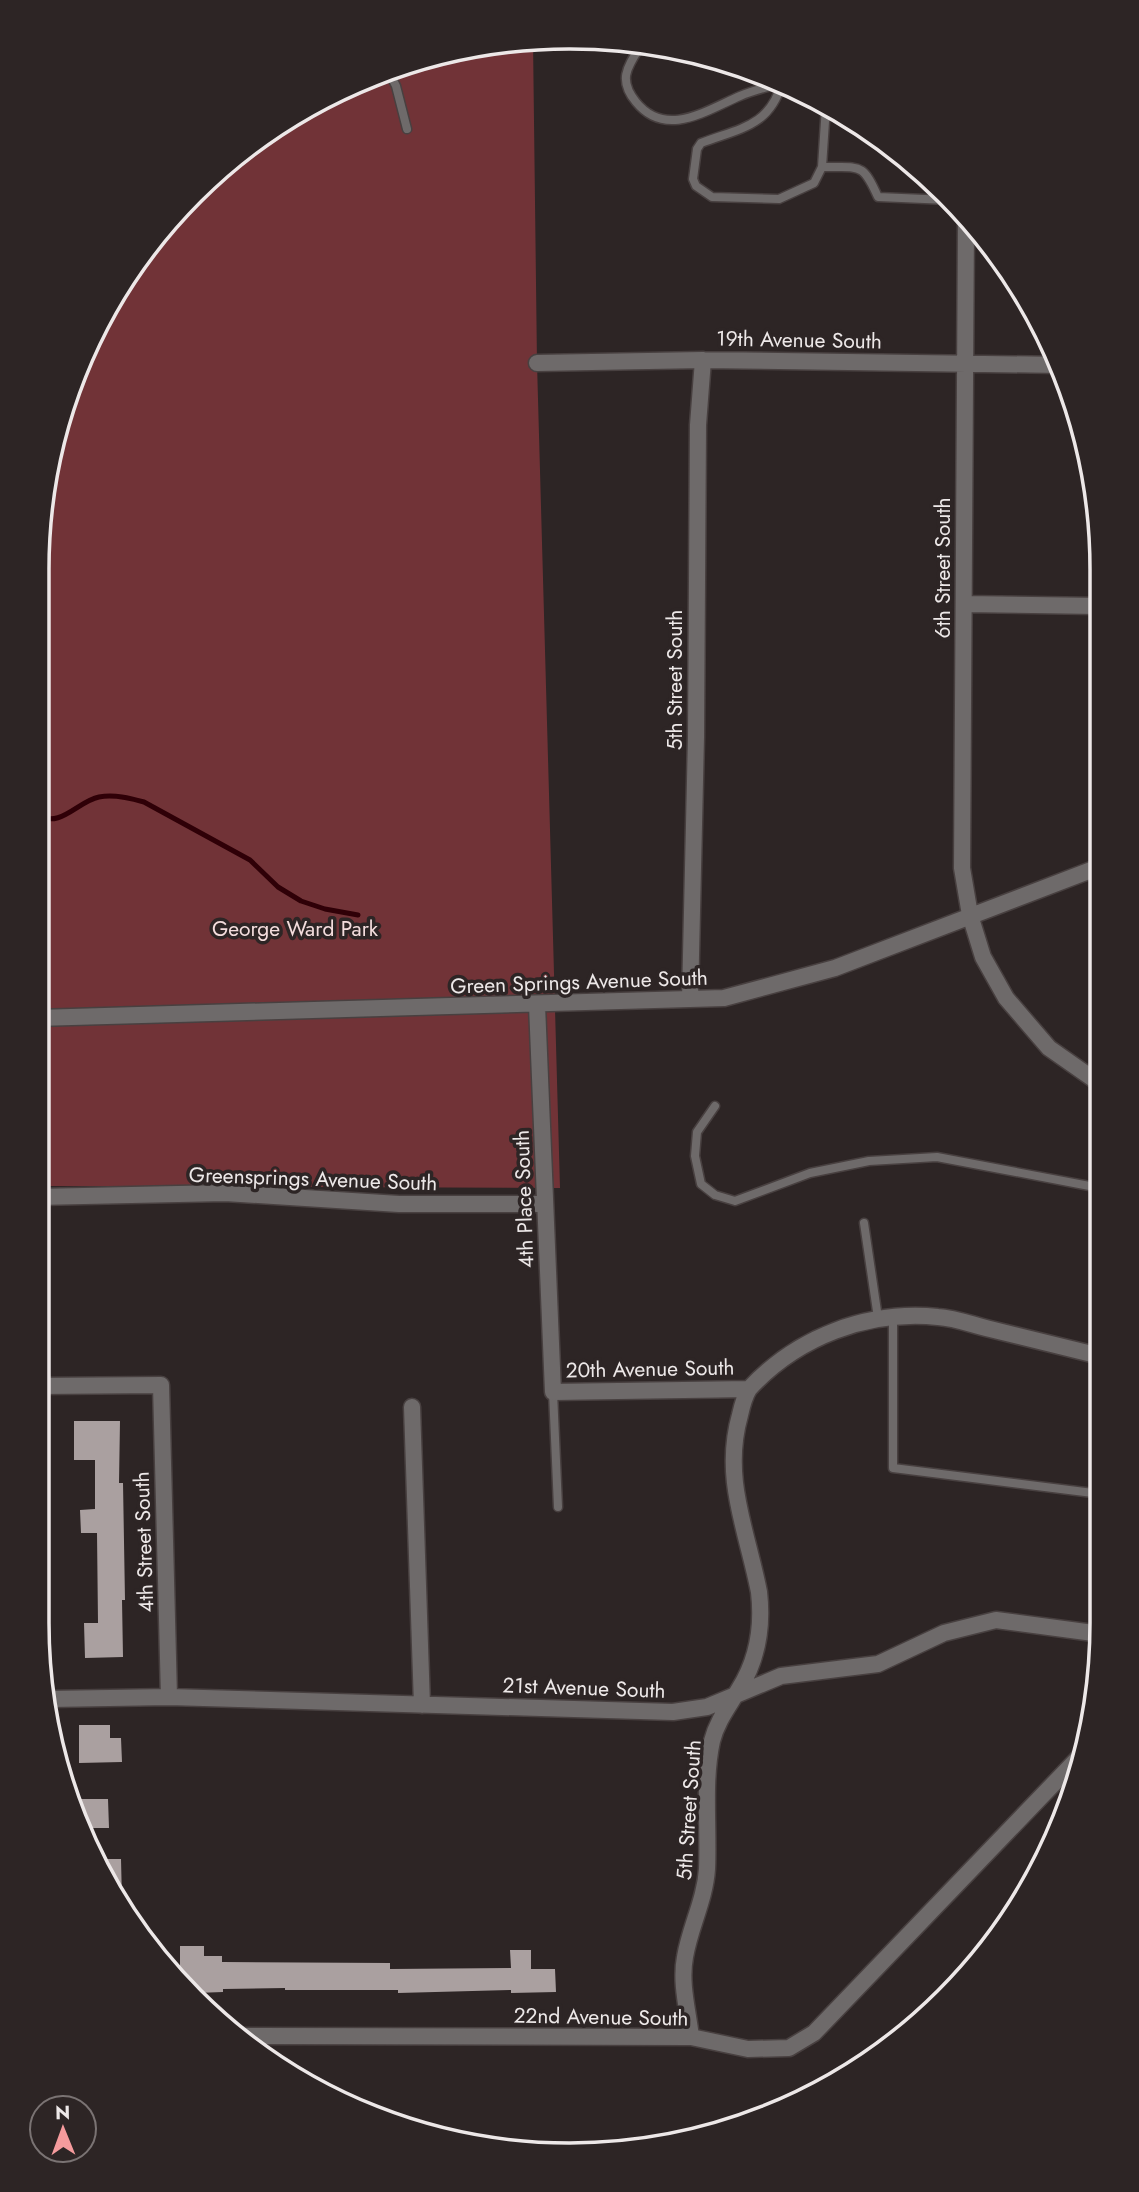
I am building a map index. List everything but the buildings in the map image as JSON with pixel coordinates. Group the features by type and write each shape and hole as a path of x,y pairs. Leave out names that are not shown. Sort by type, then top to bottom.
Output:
{"street":[{"name":"6th Street South","path":"966,232 962,868 970,915 983,957 1006,998 1049,1048 1090,1077"},
{"name":"19th Avenue South","path":"537,363 703,360 1048,365"},
{"name":"5th Street South","path":"690,999 696,726 698,425 703,360"},
{"path":"964,604 1090,606"},
{"name":"Green Springs Avenue South","path":"49,1018 724,998 835,968 1090,870"},
{"name":"4th Place South","path":"537,1004 553,1392"},
{"name":"Greensprings Avenue South","path":"49,1197 225,1193 399,1204 545,1204"},
{"name":"20th Avenue South","path":"553,1392 749,1389 764,1373 805,1344 829,1332 886,1317 939,1317 1090,1354"},
{"name":"4th Street South","path":"49,1386 161,1385 169,1698"},
{"name":"5th Street South","path":"691,2037 683,1975 685,1956 704,1893 707,1870 712,1741 718,1724 752,1665 758,1646 761,1608 733,1480 732,1459 736,1428 749,1389"},
{"path":"412,1408 422,1705"},
{"name":"21st Avenue South","path":"55,1699 169,1698 673,1712 707,1707 781,1676 878,1664 944,1633 996,1620 1090,1632"},
{"name":"22nd Avenue South","path":"254,2036 691,2037 748,2049 789,2048 814,2034 1068,1770"}],"lane":[{"path":"637,53 625,75 626,91 650,115 663,119 693,119 748,93 766,88"},
{"path":"393,80 407,129"},
{"path":"779,93 776,102 761,120 701,143 697,149 693,179 696,186 712,197 779,199 814,183 822,167 825,116"},
{"path":"822,167 859,168 867,173 878,197 936,200"},
{"path":"715,1106 697,1132 695,1156 701,1184 715,1195 735,1201 810,1173 869,1161 912,1157 937,1157 1090,1186"},
{"path":"864,1223 886,1317 893,1468 1090,1493"},
{"path":"553,1392 558,1507"}],"green space":[{"name":"George Ward Park","path":"533,50 537,363 560,1188 49,1186 50,535 59,468 77,402 89,370 119,309 137,280 178,226 226,178 280,137 339,103 402,77 468,59"}],"waterway":[{"path":"49,818 61,817 99,797 122,797 144,802 250,860 278,887 301,901 358,915"}]}
